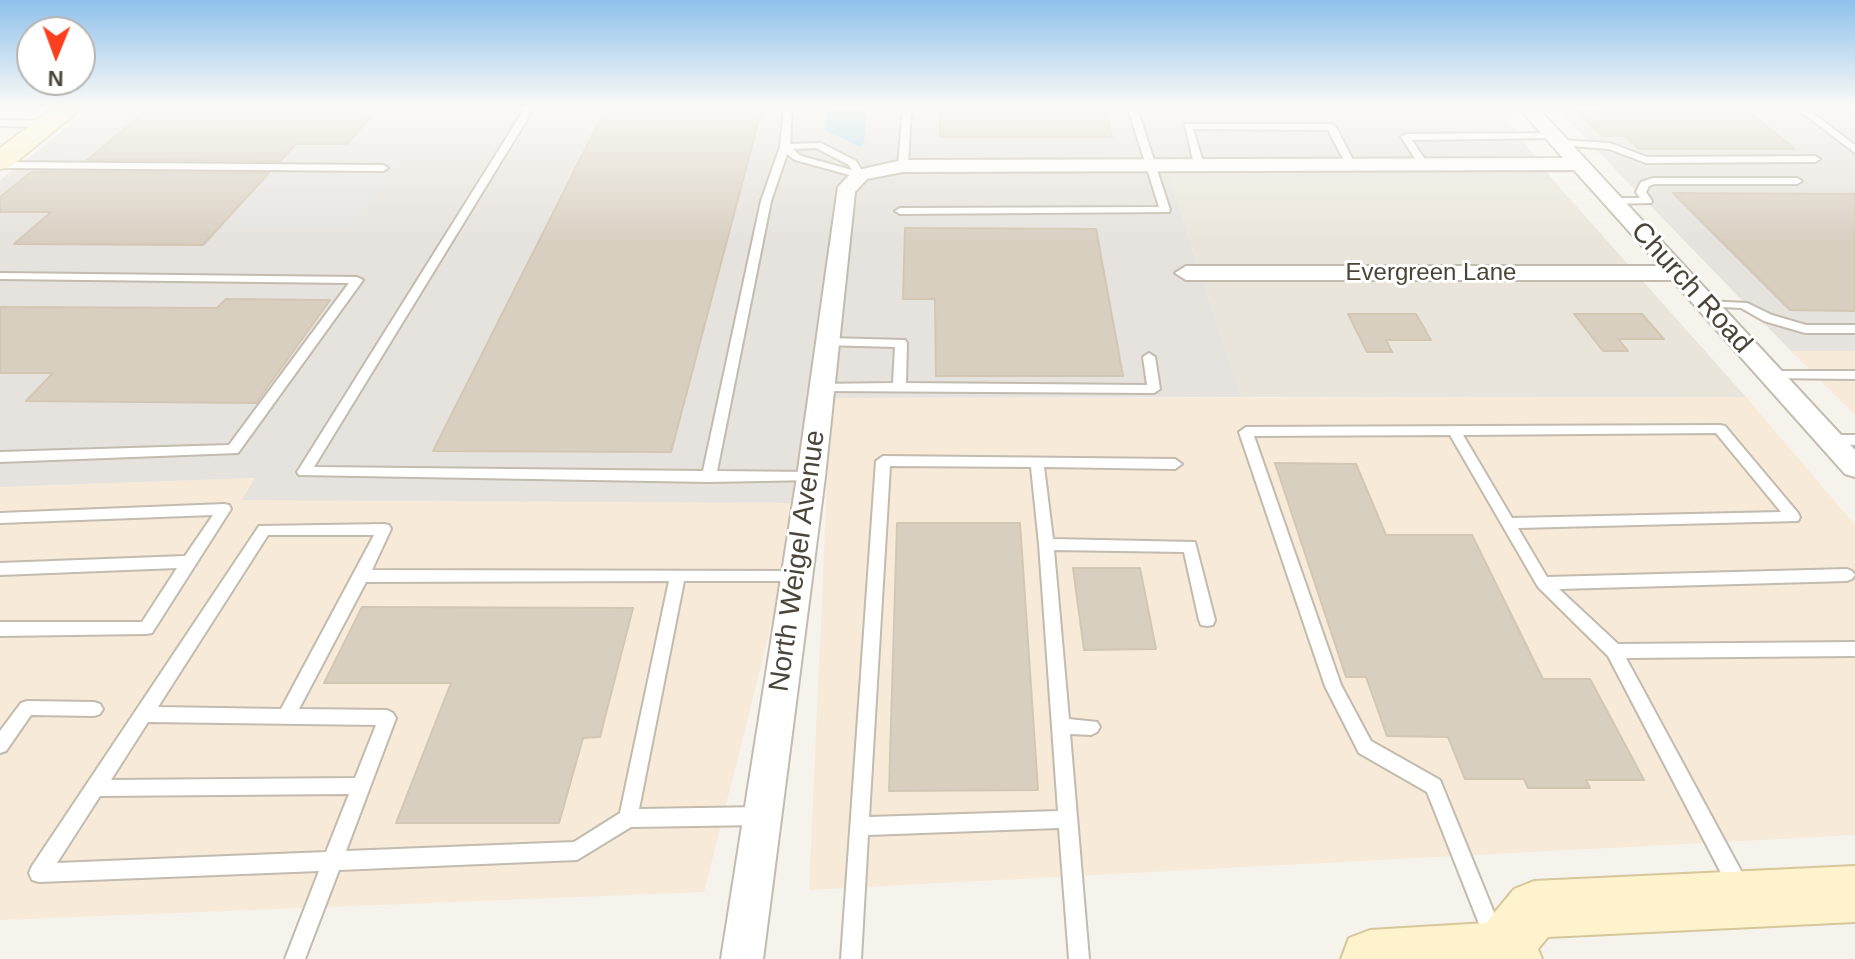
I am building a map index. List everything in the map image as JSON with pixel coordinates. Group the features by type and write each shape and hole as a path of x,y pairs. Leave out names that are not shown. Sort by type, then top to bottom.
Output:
{"main road":[{"path":"1370,959 1506,955 1534,909 1855,894"}],"street":[{"name":"Church Road","path":"1568,153 1855,467"},
{"path":"864,175 903,166 1578,164"},
{"name":"North Weigel Avenue","path":"742,959 811,477 845,191 864,175"},
{"name":"Evergreen Lane","path":"1186,273 1677,273"}],"lane":[{"path":"502,153 304,472 811,477"},
{"path":"709,477 766,201 783,153"},
{"path":"792,153 798,158 864,175"},
{"path":"833,153 853,163 864,175"},
{"path":"903,166 904,153"},
{"path":"900,211 1165,210 1147,153"},
{"path":"1196,153 1199,165"},
{"path":"1344,153 1350,164"},
{"path":"1416,153 1423,164"},
{"path":"1627,153 1646,160 1815,159"},
{"path":"0,163 383,168"},
{"path":"1612,201 1647,201 1641,192 1645,184 1653,181 1797,181"},
{"path":"0,276 357,280 233,450 0,457"},
{"path":"1706,304 1743,305 1768,318 1805,329 1855,329"},
{"path":"827,342 901,343 899,388"},
{"path":"821,387 1154,389 1149,357"},
{"path":"1770,375 1855,375"},
{"path":"1506,955 1434,786 1365,747 1333,686 1246,432 1720,429 1793,517 1508,523"},
{"path":"1454,431 1543,583 1614,651 1746,899"},
{"path":"1829,440 1855,440"},
{"path":"851,959 883,461 1175,464"},
{"path":"1037,463 1079,959"},
{"path":"0,518 224,509 146,628 0,629"},
{"path":"286,716 384,529 264,530 39,873 577,851 628,818 762,816"},
{"path":"1046,544 1190,546 1207,620"},
{"path":"0,569 191,562"},
{"path":"628,818 678,575"},
{"path":"361,576 797,575"},
{"path":"1543,583 1847,575"},
{"path":"1614,651 1855,649"},
{"path":"0,745 27,708 94,709"},
{"path":"143,714 387,718 295,959"},
{"path":"1061,726 1091,727"},
{"path":"95,788 362,786"},
{"path":"858,826 1069,819"}],"shaded area":[{"path":"35,153 1532,153 1553,180 1170,180 1241,397 816,398 802,503 242,500 255,478 0,487 0,180"},
{"path":"1599,153 1855,153 1855,351 1791,351"},
{"path":"52,155 406,156 351,227 221,227 271,172 31,171"},
{"path":"1170,180 1553,180 1746,397 1241,397"},
{"path":"1791,351 1855,351 1855,415"},
{"path":"1746,397 1855,525 1855,835 809,890 831,398"},
{"path":"256,478 243,499 802,503 704,892 0,920 0,487"}],"building":[{"path":"96,153 288,153 280,161 87,160"},
{"path":"583,153 750,153 671,452 433,451"},
{"path":"31,172 269,173 203,245 14,244 51,212 0,212 0,197"},
{"path":"1673,193 1855,194 1855,311 1790,310"},
{"path":"905,228 1096,229 1123,376 936,376 935,299 903,299"},
{"path":"226,299 330,300 256,403 26,401 53,373 0,373 0,307 217,308"},
{"path":"1348,314 1416,314 1431,340 1386,340 1392,352 1367,352"},
{"path":"1574,314 1642,314 1664,339 1618,339 1628,351 1603,351"},
{"path":"1275,463 1356,464 1386,535 1472,535 1543,679 1590,679 1644,780 1586,780 1590,788 1528,788 1524,779 1465,779 1448,737 1387,736 1366,677 1346,677"},
{"path":"897,523 1020,523 1038,790 889,791"},
{"path":"1073,568 1140,568 1156,649 1084,650"},
{"path":"362,607 633,608 600,737 583,738 559,823 396,823 451,683 324,683"}]}
